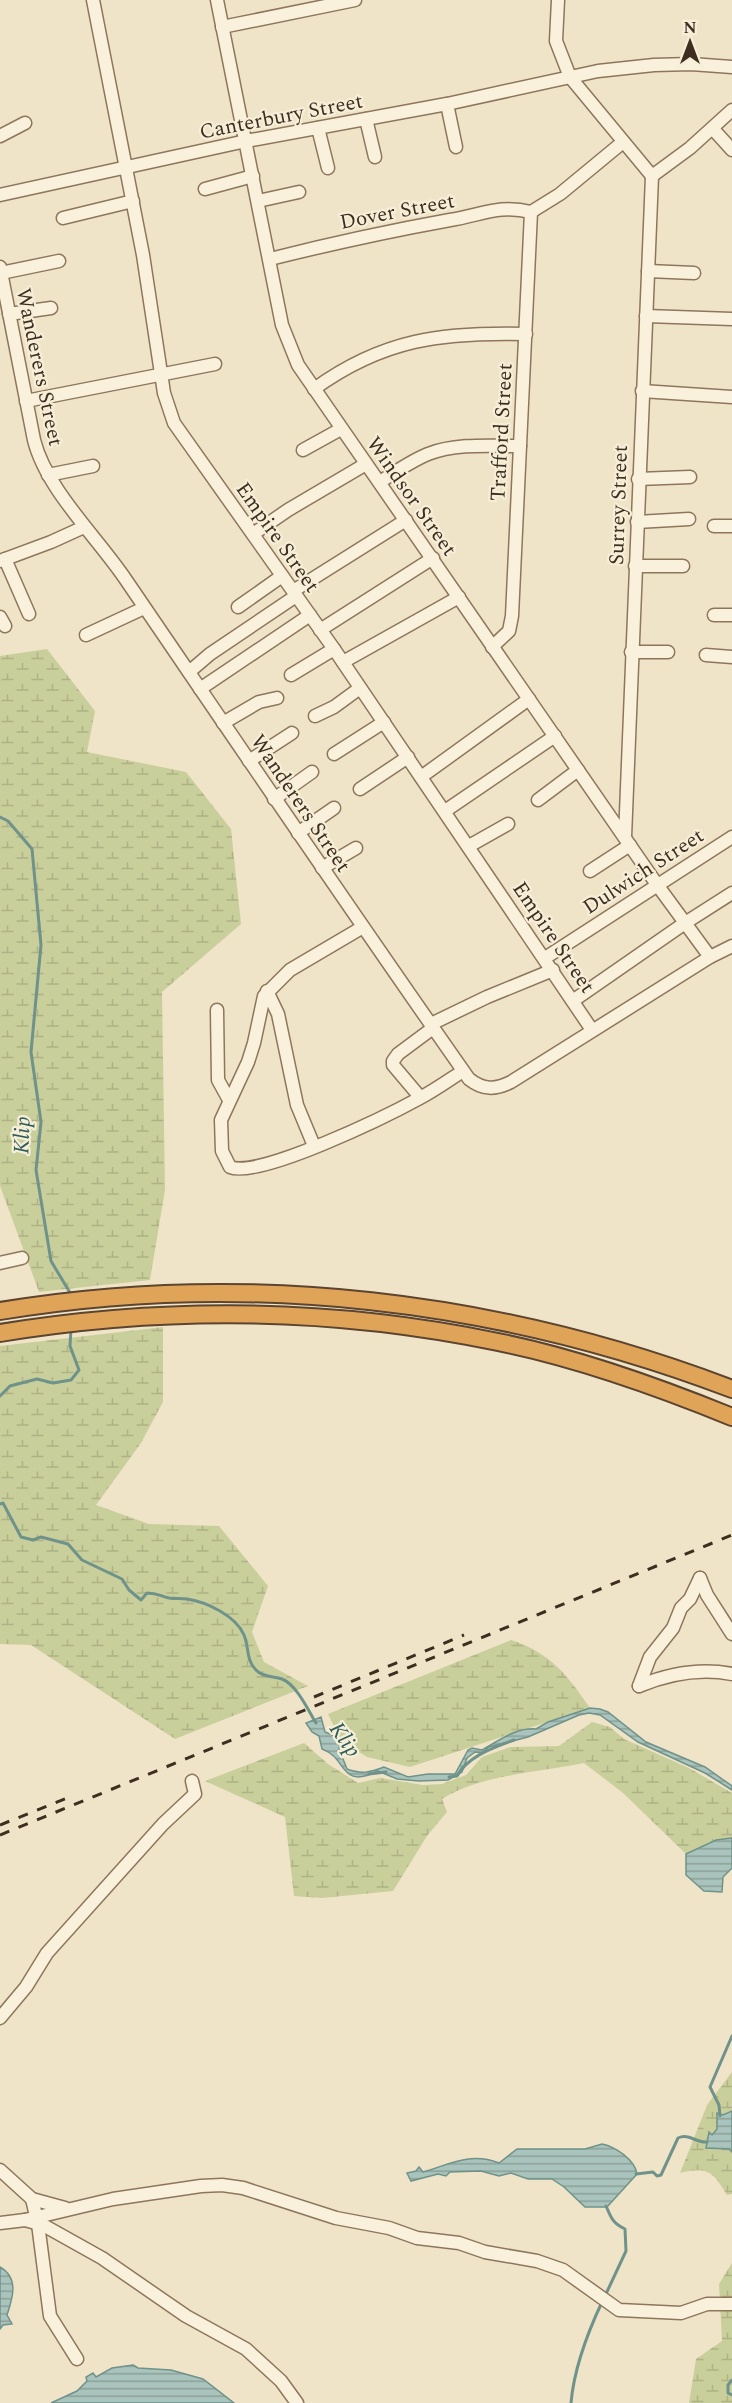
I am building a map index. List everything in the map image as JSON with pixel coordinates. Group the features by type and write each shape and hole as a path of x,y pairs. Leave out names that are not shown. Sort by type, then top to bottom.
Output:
{"highway":[{"path":"0,1311 61,1301 107,1297 209,1293 288,1294 416,1305 606,1347 732,1389"},
{"path":"0,1334 63,1323 205,1314 347,1319 497,1341 558,1356 633,1379 732,1417"}],"street":[{"name":"Empire Street","path":"93,0 127,168 162,376 174,423 343,662 574,1000 592,1030"},
{"name":"Windsor Street","path":"217,0 286,337 298,365 658,886 710,957"},
{"path":"222,27 355,0"},
{"path":"558,0 556,41 570,77 652,176 713,129 732,110"},
{"name":"Canterbury Street","path":"0,195 246,141 447,104 570,77 654,65 690,64 732,67"},
{"path":"447,104 456,147"},
{"path":"366,119 375,157"},
{"path":"0,136 25,123"},
{"path":"318,128 328,168"},
{"path":"713,129 732,150"},
{"path":"531,212 573,184 623,142"},
{"path":"205,189 253,176"},
{"name":"Surrey Street","path":"627,841 638,479 652,176"},
{"path":"258,201 299,192"},
{"path":"63,218 133,201"},
{"name":"Dover Street","path":"270,259 344,240 461,219 498,209 513,208 531,212"},
{"name":"Trafford Street","path":"492,647 509,631 512,616 531,212"},
{"path":"1,270 59,261"},
{"name":"Wanderers Street","path":"1,270 7,322 38,456 48,475 84,527 125,578 274,799 469,1079 481,1087 502,1086 710,957 732,946"},
{"path":"648,271 694,273"},
{"path":"7,322 51,308"},
{"path":"646,316 732,319"},
{"path":"314,389 360,360 404,344 458,334 526,334"},
{"path":"26,401 215,364"},
{"path":"642,391 732,397"},
{"path":"303,450 341,429"},
{"path":"380,482 418,459 444,450 474,445 520,446"},
{"path":"253,534 288,510 366,464"},
{"path":"48,475 93,466"},
{"path":"638,479 690,477"},
{"path":"637,522 689,519"},
{"path":"189,672 210,654 294,594 406,520"},
{"path":"714,526 732,526"},
{"path":"29,614 2,560 84,527"},
{"path":"320,630 433,558"},
{"path":"635,566 683,566"},
{"path":"238,606 282,576"},
{"path":"343,662 459,597"},
{"path":"86,635 144,608"},
{"path":"200,689 309,615"},
{"path":"714,615 732,615"},
{"path":"291,675 334,649"},
{"path":"632,652 668,652"},
{"path":"706,655 732,657"},
{"path":"315,716 334,707 360,688"},
{"path":"223,723 259,702 277,698"},
{"path":"421,777 529,699"},
{"path":"334,754 384,722"},
{"path":"249,761 292,733"},
{"path":"445,811 555,736"},
{"path":"360,789 408,757"},
{"path":"538,800 578,770"},
{"path":"274,799 312,772"},
{"path":"298,833 334,808"},
{"path":"469,846 508,824"},
{"name":"Dulwich Street","path":"545,958 732,837"},
{"path":"590,871 627,841"},
{"path":"322,868 356,848"},
{"path":"574,1000 732,893"},
{"path":"363,927 304,961 267,990 248,1062 221,1120 222,1151 230,1167 246,1169 315,1146 372,1122 420,1098 463,1071"},
{"path":"420,1098 393,1065 398,1054 432,1026 487,997 553,970"},
{"path":"267,990 278,1014 297,1105 315,1146"},
{"path":"217,1010 218,1080 229,1100"},
{"path":"0,1263 22,1258"},
{"path":"732,1634 707,1595 700,1578 690,1599 681,1608 673,1628 650,1657 639,1686 673,1676 712,1670 732,1674"},
{"path":"0,2018 26,1987 47,1953 163,1824 195,1794 192,1781"},
{"path":"0,2170 32,2199 69,2209"},
{"path":"0,2223 34,2220 113,2199 201,2186 243,2188 336,2218 389,2228 417,2238 459,2243 485,2252 537,2261 563,2270 619,2310 681,2313 707,2304 732,2304"},
{"path":"32,2199 50,2316 77,2359"},
{"path":"34,2220 63,2234 186,2316 246,2349 281,2381 297,2403"}],"green space":[{"path":"47,649 95,711 87,752 186,772 231,829 241,924 162,992 165,1190 150,1280 39,1292 0,1186 0,656"},
{"path":"163,1327 163,1402 141,1443 96,1505 149,1524 219,1526 268,1586 252,1632 264,1662 308,1686 175,1739 31,1645 0,1644 0,1346"},
{"path":"511,1640 537,1651 557,1666 590,1708 410,1767 367,1757 341,1741 328,1714"},
{"path":"592,1722 610,1727 624,1739 689,1768 732,1793 732,1838 716,1840 686,1854 623,1793 584,1763 492,1779 457,1791 442,1799 447,1812 427,1836 393,1891 322,1898 294,1896 285,1817 205,1781 304,1743 328,1764 358,1783 380,1778 423,1785 442,1784 466,1775 482,1757 510,1747 559,1746"},
{"path":"732,2072 732,2194 727,2195 718,2181 709,2173 697,2170 680,2173 707,2105"},
{"path":"732,2263 732,2403 689,2403 696,2359 722,2341 719,2284"}],"water":[{"path":"590,1708 608,1712 646,1742 705,1767 732,1786 732,1790 705,1773 638,1742 600,1715 589,1713 579,1715 528,1737 489,1747 482,1753 475,1752 467,1758 462,1772 448,1780 397,1779 378,1771 365,1776 350,1775 330,1753 322,1749 319,1736 312,1732 306,1723 321,1717 325,1732 335,1736 340,1742 339,1749 347,1769 365,1772 384,1767 408,1777 455,1774 468,1750 472,1748 482,1750 515,1732 536,1729 548,1722"},
{"path":"732,1838 732,1868 723,1877 722,1892 704,1891 686,1875 686,1854 716,1840"},
{"path":"732,2111 732,2152 729,2149 706,2148 709,2132 712,2135 717,2129 717,2113 723,2115"},
{"path":"602,2144 624,2155 633,2164 637,2174 607,2207 585,2207 552,2179 528,2179 511,2173 499,2176 481,2171 450,2172 446,2176 438,2174 411,2181 407,2173 416,2171 419,2167 423,2172 470,2159 499,2163 517,2149 585,2149"},
{"path":"0,2267 10,2277 13,2288 7,2315 12,2324 3,2325 0,2329"},
{"path":"133,2365 138,2368 171,2370 203,2379 234,2403 51,2403 77,2391 87,2381 86,2377 93,2373 96,2377 112,2368"}],"waterway":[{"name":"Klip","path":"0,817 8,821 32,849 41,945 31,1052 41,1122 36,1170 51,1261 72,1296"},
{"name":"Klip","path":"0,1396 10,1386 37,1379 53,1383 71,1380 79,1370 70,1346 71,1329"},
{"name":"Klip","path":"0,1504 3,1503 21,1537 33,1540 41,1537 68,1544 82,1560 122,1579 129,1590 141,1600 147,1593 187,1599 203,1603 228,1616 244,1635 249,1658 256,1670 261,1674 282,1679 293,1687 316,1723"},
{"name":"Klip","path":"449,1777 457,1776 474,1758 514,1740"},
{"name":"Klip","path":"369,1774 386,1772"},
{"path":"720,2116 719,2105 710,2087 732,2036"},
{"path":"636,2174 653,2172 657,2176 661,2175 678,2138 686,2137 707,2142"},
{"path":"605,2296 626,2251 625,2229 615,2222 606,2206"},
{"path":"571,2403 582,2351 602,2302"},
{"name":"Klip","path":"732,2380 728,2385 728,2393 732,2395"}],"railway":[{"path":"0,1835 732,1535"},
{"path":"314,1697 464,1635"},
{"path":"0,1825 67,1798"}]}
